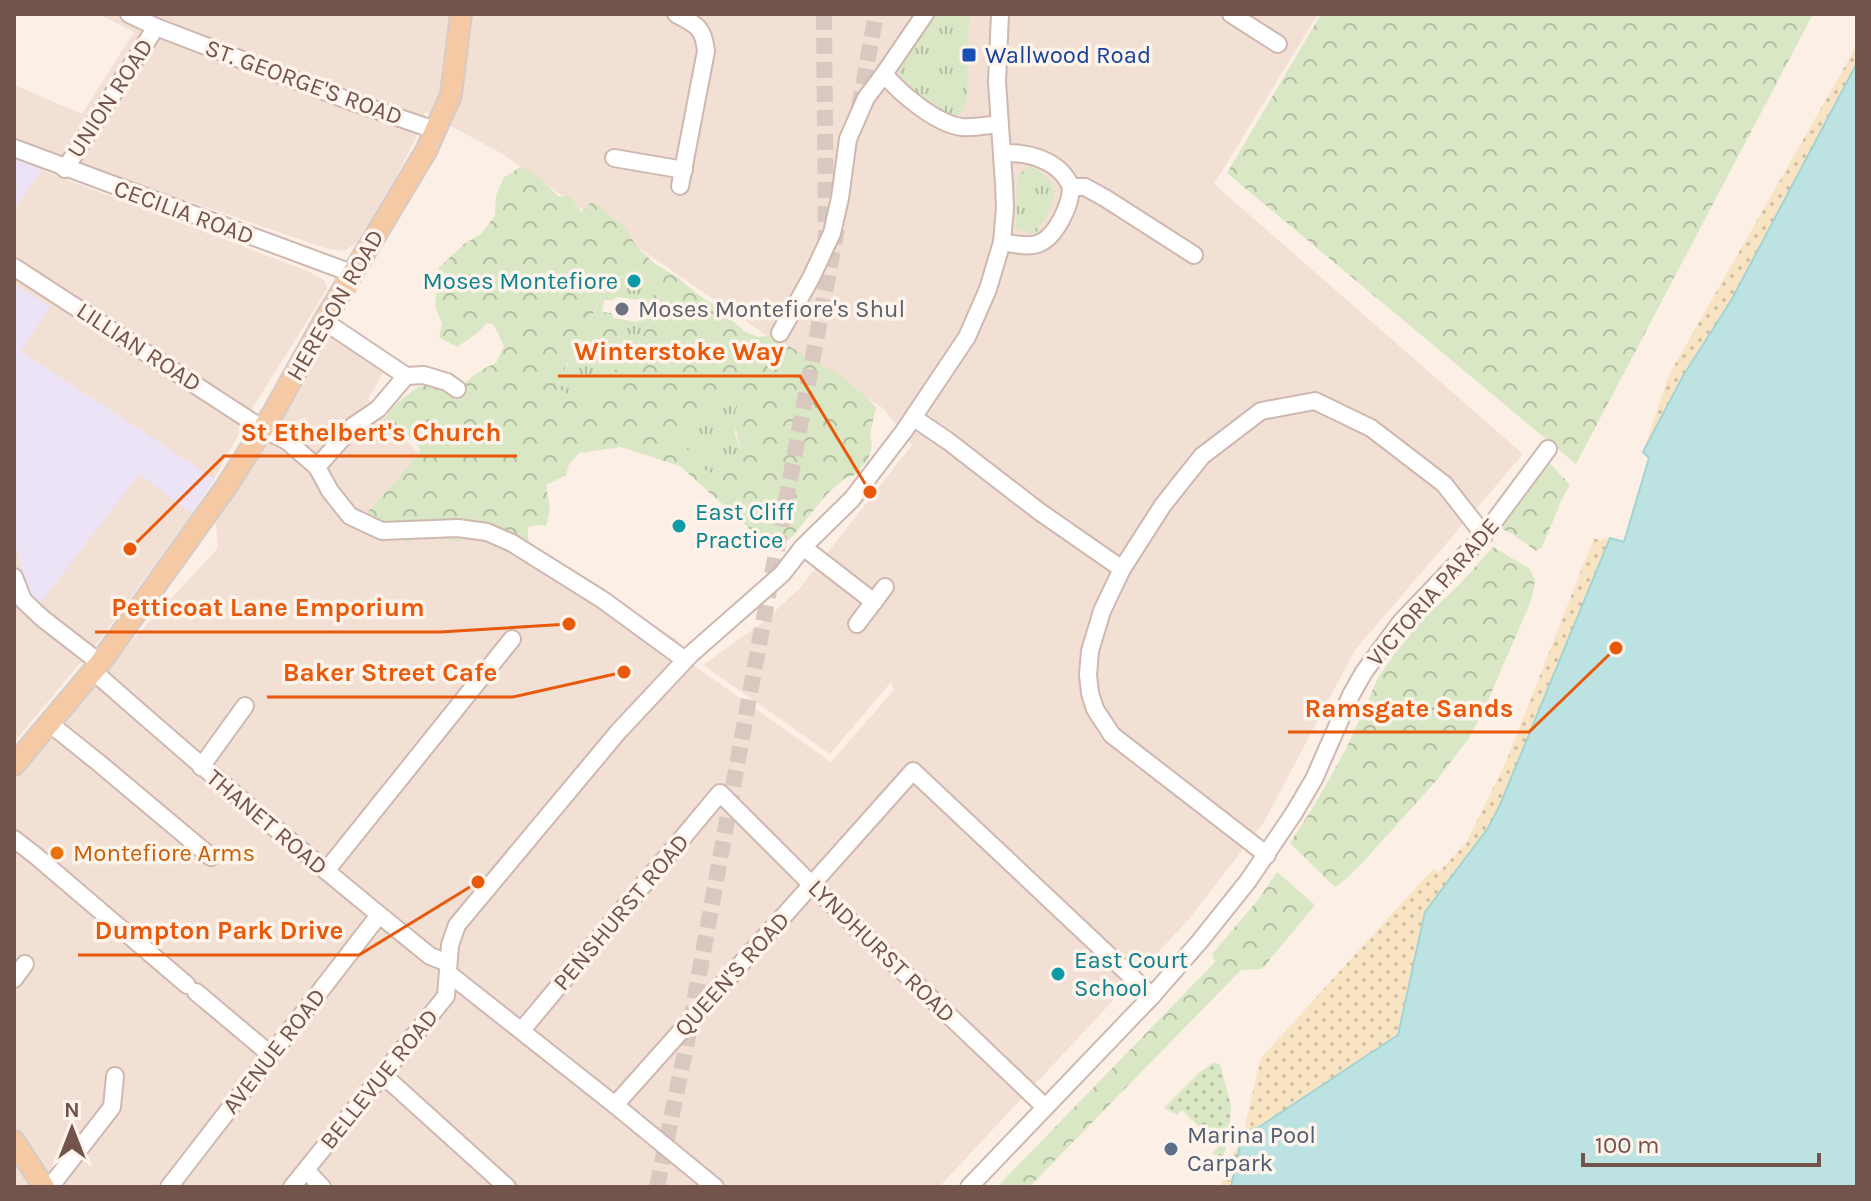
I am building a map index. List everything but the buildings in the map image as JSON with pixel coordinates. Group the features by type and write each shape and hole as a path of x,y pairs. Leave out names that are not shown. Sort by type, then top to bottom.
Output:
{"main road":[{"name":"HERESON ROAD","path":"14,765 97,667 226,487 263,429 426,151 451,95 461,14"},
{"path":"14,1141 40,1185"}],"street":[{"name":"ST. GEORGE'S ROAD","path":"129,14 347,100 435,130"},
{"path":"614,158 682,178 706,51 704,36 696,25 676,14"},
{"path":"780,333 832,233 848,139 866,98 925,14"},
{"name":"BELLEVUE ROAD","path":"292,1187 446,996 450,945 457,925 618,732 685,660 782,574 803,547 852,499 914,418 967,337 988,289 1002,242 1005,208 997,82 1000,14"},
{"path":"1231,14 1278,44"},
{"name":"UNION ROAD","path":"65,169 156,27"},
{"path":"884,74 898,91 943,121 962,127 1000,124"},
{"name":"CECILIA ROAD","path":"14,148 354,274"},
{"path":"1002,153 1037,156 1064,175 1071,187 1068,206 1047,238 1031,245 1002,242"},
{"path":"1071,187 1085,187 1095,192 1194,255"},
{"name":"LILLIAN ROAD","path":"14,267 263,429 287,441 317,467 330,491 350,516 382,531 458,528 487,532 512,543 603,600 685,660"},
{"path":"324,321 406,376 424,375 447,382 457,389"},
{"path":"317,467 353,426 378,409 406,376"},
{"path":"1267,855 1112,735 1095,709 1090,693 1090,651 1102,611 1122,569 1163,505 1202,456 1261,411 1315,401 1371,428 1444,484 1484,535"},
{"path":"914,418 1122,569"},
{"name":"VICTORIA PARADE","path":"969,1187 1152,996 1200,941 1267,855 1314,779 1364,672 1401,622 1484,535 1548,449"},
{"path":"803,547 874,602"},
{"name":"THANET ROAD","path":"14,577 23,600 201,767 715,1187"},
{"path":"857,624 885,587"},
{"path":"326,871 512,639"},
{"path":"201,767 244,705"},
{"path":"49,723 211,857"},
{"name":"QUEEN'S ROAD","path":"615,1105 913,771 1152,996"},
{"name":"LYNDHURST ROAD","path":"720,793 1045,1107"},
{"name":"PENSHURST ROAD","path":"522,1030 720,793"},
{"path":"14,839 271,1055"},
{"name":"AVENUE ROAD","path":"169,1187 379,915"},
{"path":"14,979 25,964"},
{"path":"383,1075 507,1187"},
{"path":"40,1185 112,1107 115,1076"},
{"path":"306,1170 322,1187"}],"shaded area":[{"path":"99,14 1318,14 1214,184 1523,454 1355,650 1264,822 1189,919 939,1187 14,1187 14,776 87,689 218,548 215,514 329,327 386,368 368,399 419,454 364,516 513,535 676,639 696,667 831,762 894,690 891,682 830,754 703,665 762,623 799,589 912,445 883,408 789,351 499,152 425,112 398,173 355,244 344,251 328,249 14,139 14,85 82,114 134,32"},
{"path":"14,158 310,272 324,280 327,289 255,404 192,514 98,642 14,742"},
{"path":"15,158 41,170 14,210 14,161"},
{"path":"14,284 50,306 21,351 214,479 192,514 139,474 39,605 30,594 14,542"}],"green space":[{"path":"932,14 969,16 967,99 955,118 922,100 900,76 902,55"},
{"path":"1321,14 1813,14 1576,464 1227,173"},
{"path":"1029,166 1049,180 1053,188 1051,206 1035,235 1016,229 1017,177"},
{"path":"521,167 539,177 558,196 570,197 582,212 591,202 599,205 610,217 624,225 636,246 655,264 677,277 744,331 758,337 771,335 844,377 876,407 868,460 854,475 844,479 826,495 792,537 772,549 680,466 621,447 579,453 569,464 566,475 546,485 550,510 546,526 528,527 533,551 472,537 456,542 436,536 420,536 406,543 406,536 364,533 358,523 420,450 409,436 384,422 386,416 409,393 429,384 440,386 453,396 472,376 496,363 504,346 494,325 487,323 457,347 439,337 442,324 435,306 439,268 464,244 481,234 495,216 496,196 504,177","holes":["637,269 657,288 645,316 647,329 604,384 602,395 587,403 571,397 557,387 572,353 588,346 595,351 618,346 624,337 626,323 607,317 591,320 608,288","718,387 738,392 734,422 741,450 741,466 715,475 705,470 677,438 679,428 698,422"]},
{"path":"637,269 657,288 645,316 647,329 604,384 602,395 587,403 571,397 557,387 572,353 588,346 595,351 618,346 624,338 619,323 607,317 591,321 608,289","holes":["617,297 639,300 643,306 641,319 636,322 602,312 604,300"]},
{"path":"718,387 738,392 735,434 741,450 741,466 715,475 705,470 677,439 679,428 708,405"},
{"path":"1546,459 1570,485 1542,547 1536,551 1499,528"},
{"path":"1493,547 1530,569 1535,581 1531,601 1483,712 1469,738 1436,781 1364,861 1335,887 1290,843 1347,747 1378,678 1395,653 1422,620"},
{"path":"1277,872 1315,905 1262,969 1241,970 1029,1187 997,1187 1215,962 1212,954 1258,900"},
{"path":"1213,1063 1220,1064 1231,1106 1223,1160 1212,1153 1219,1146 1182,1110 1177,1115 1164,1108"}],"sand":[{"path":"1857,45 1857,159 1387,1187 1219,1187 1244,1129 1261,1058 1433,869 1439,872 1466,843 1506,762 1594,538 1624,542 1649,458 1643,452 1669,375"}],"water":[{"path":"1857,63 1857,1187 1231,1187 1243,1132 1259,1127 1398,1035 1425,912 1488,828 1500,805 1610,538 1624,542 1649,458 1643,452 1683,376 1732,299"}],"tunnel":[{"path":"824,14 826,244"},
{"path":"859,108 876,14"},
{"path":"657,1187 686,1047 837,229"}],"place":[{"name":"Wallwood Road","path":"969,55"},
{"name":"Moses Montefiore","path":"634,281"},
{"name":"Moses Montefiore's Shul","path":"622,309"},
{"name":"Winterstoke Way","path":"870,492"},
{"name":"East Cliff Practice","path":"679,526"},
{"name":"St Ethelbert's Church","path":"130,549"},
{"name":"Petticoat Lane Emporium","path":"569,624"},
{"name":"Ramsgate Sands","path":"1616,648"},
{"name":"Baker Street Cafe","path":"624,672"},
{"name":"Montefiore Arms","path":"57,853"},
{"name":"Dumpton Park Drive","path":"478,882"},
{"name":"East Court School","path":"1058,974"},
{"name":"Marina Pool Carpark","path":"1171,1149"}]}
